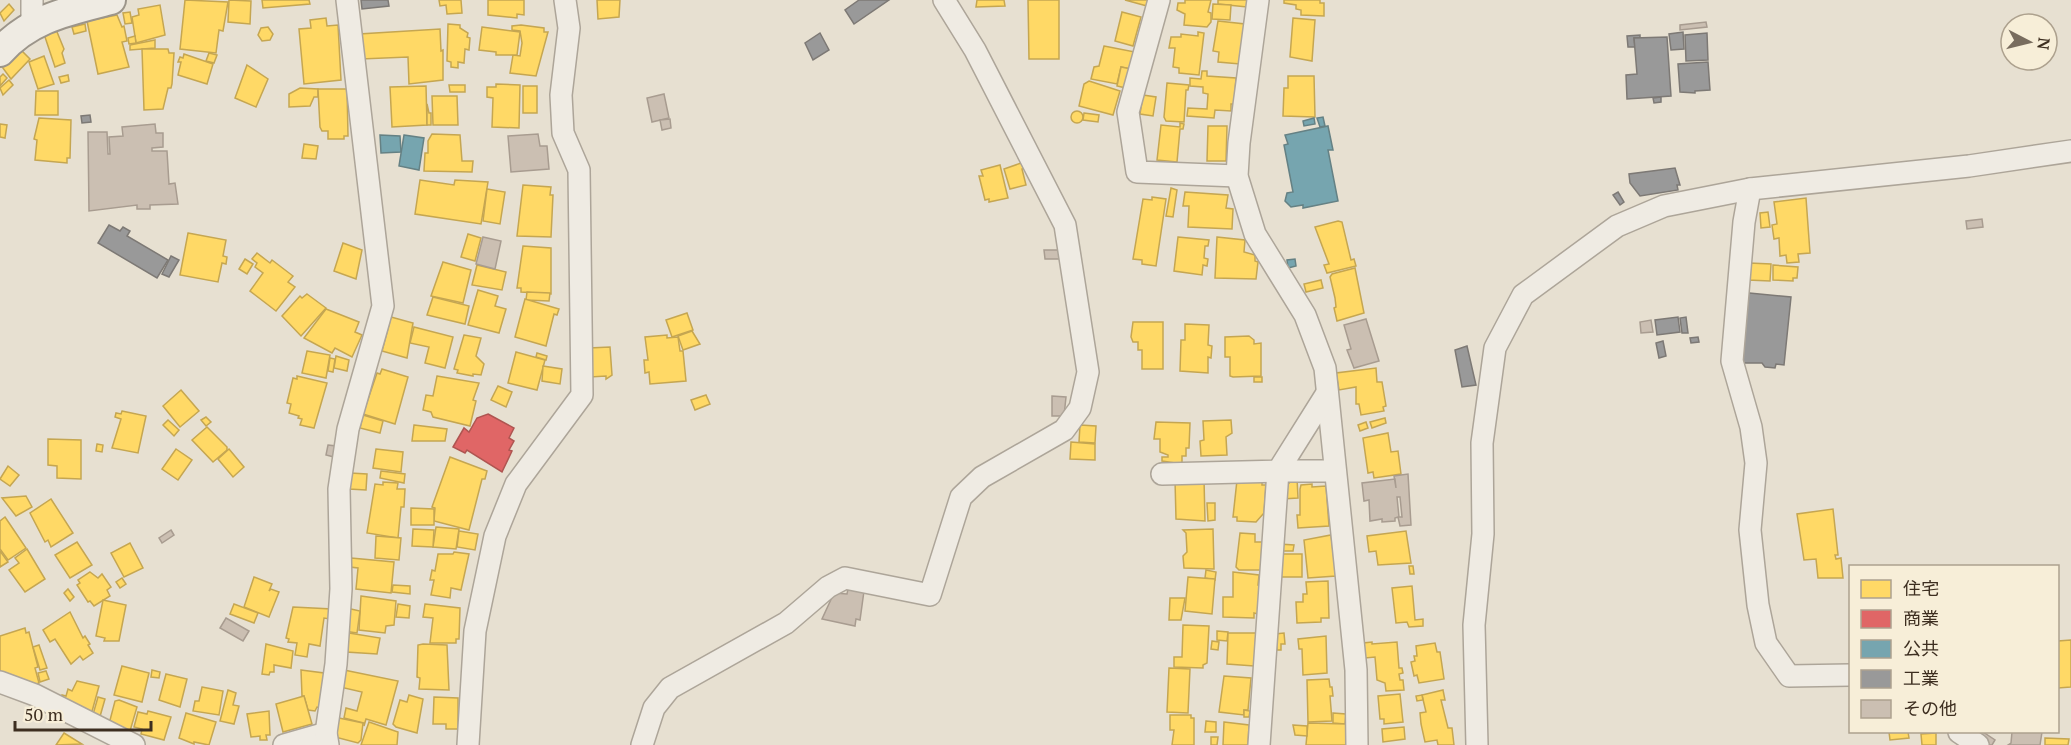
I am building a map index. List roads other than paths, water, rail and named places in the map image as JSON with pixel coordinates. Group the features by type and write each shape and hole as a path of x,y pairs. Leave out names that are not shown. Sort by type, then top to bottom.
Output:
{"main road":[{"path":"0,52 32,13 45,18 111,0"}],"street":[{"path":"284,745 327,739 336,664 341,589 339,489 348,429 383,306 347,0"},
{"path":"468,745 475,631 495,536 516,483 582,395 579,170 563,133 562,123 561,95 569,28 565,0"},
{"path":"642,745 654,708 670,688 786,623 828,587 844,578 930,596 961,497 982,477 1064,430 1080,408 1088,372 1065,225 975,50 944,0"},
{"path":"1160,0 1128,112 1137,172 1237,176"},
{"path":"1258,0 1239,143 1237,176 1255,234 1305,315 1325,368 1356,670 1358,745"},
{"path":"1477,745 1474,625 1483,534 1482,443 1495,348 1523,295 1617,226 1664,206 1750,189 1970,166 2071,151"},
{"path":"1750,189 1744,222 1732,361 1751,427 1755,454 1750,530 1766,643 1789,676 1849,675"},
{"path":"1260,745 1278,471 1327,393"},
{"path":"1162,474 1335,471"},
{"path":"0,682 35,695 134,745"},
{"path":"1960,733 1978,745"}]}
